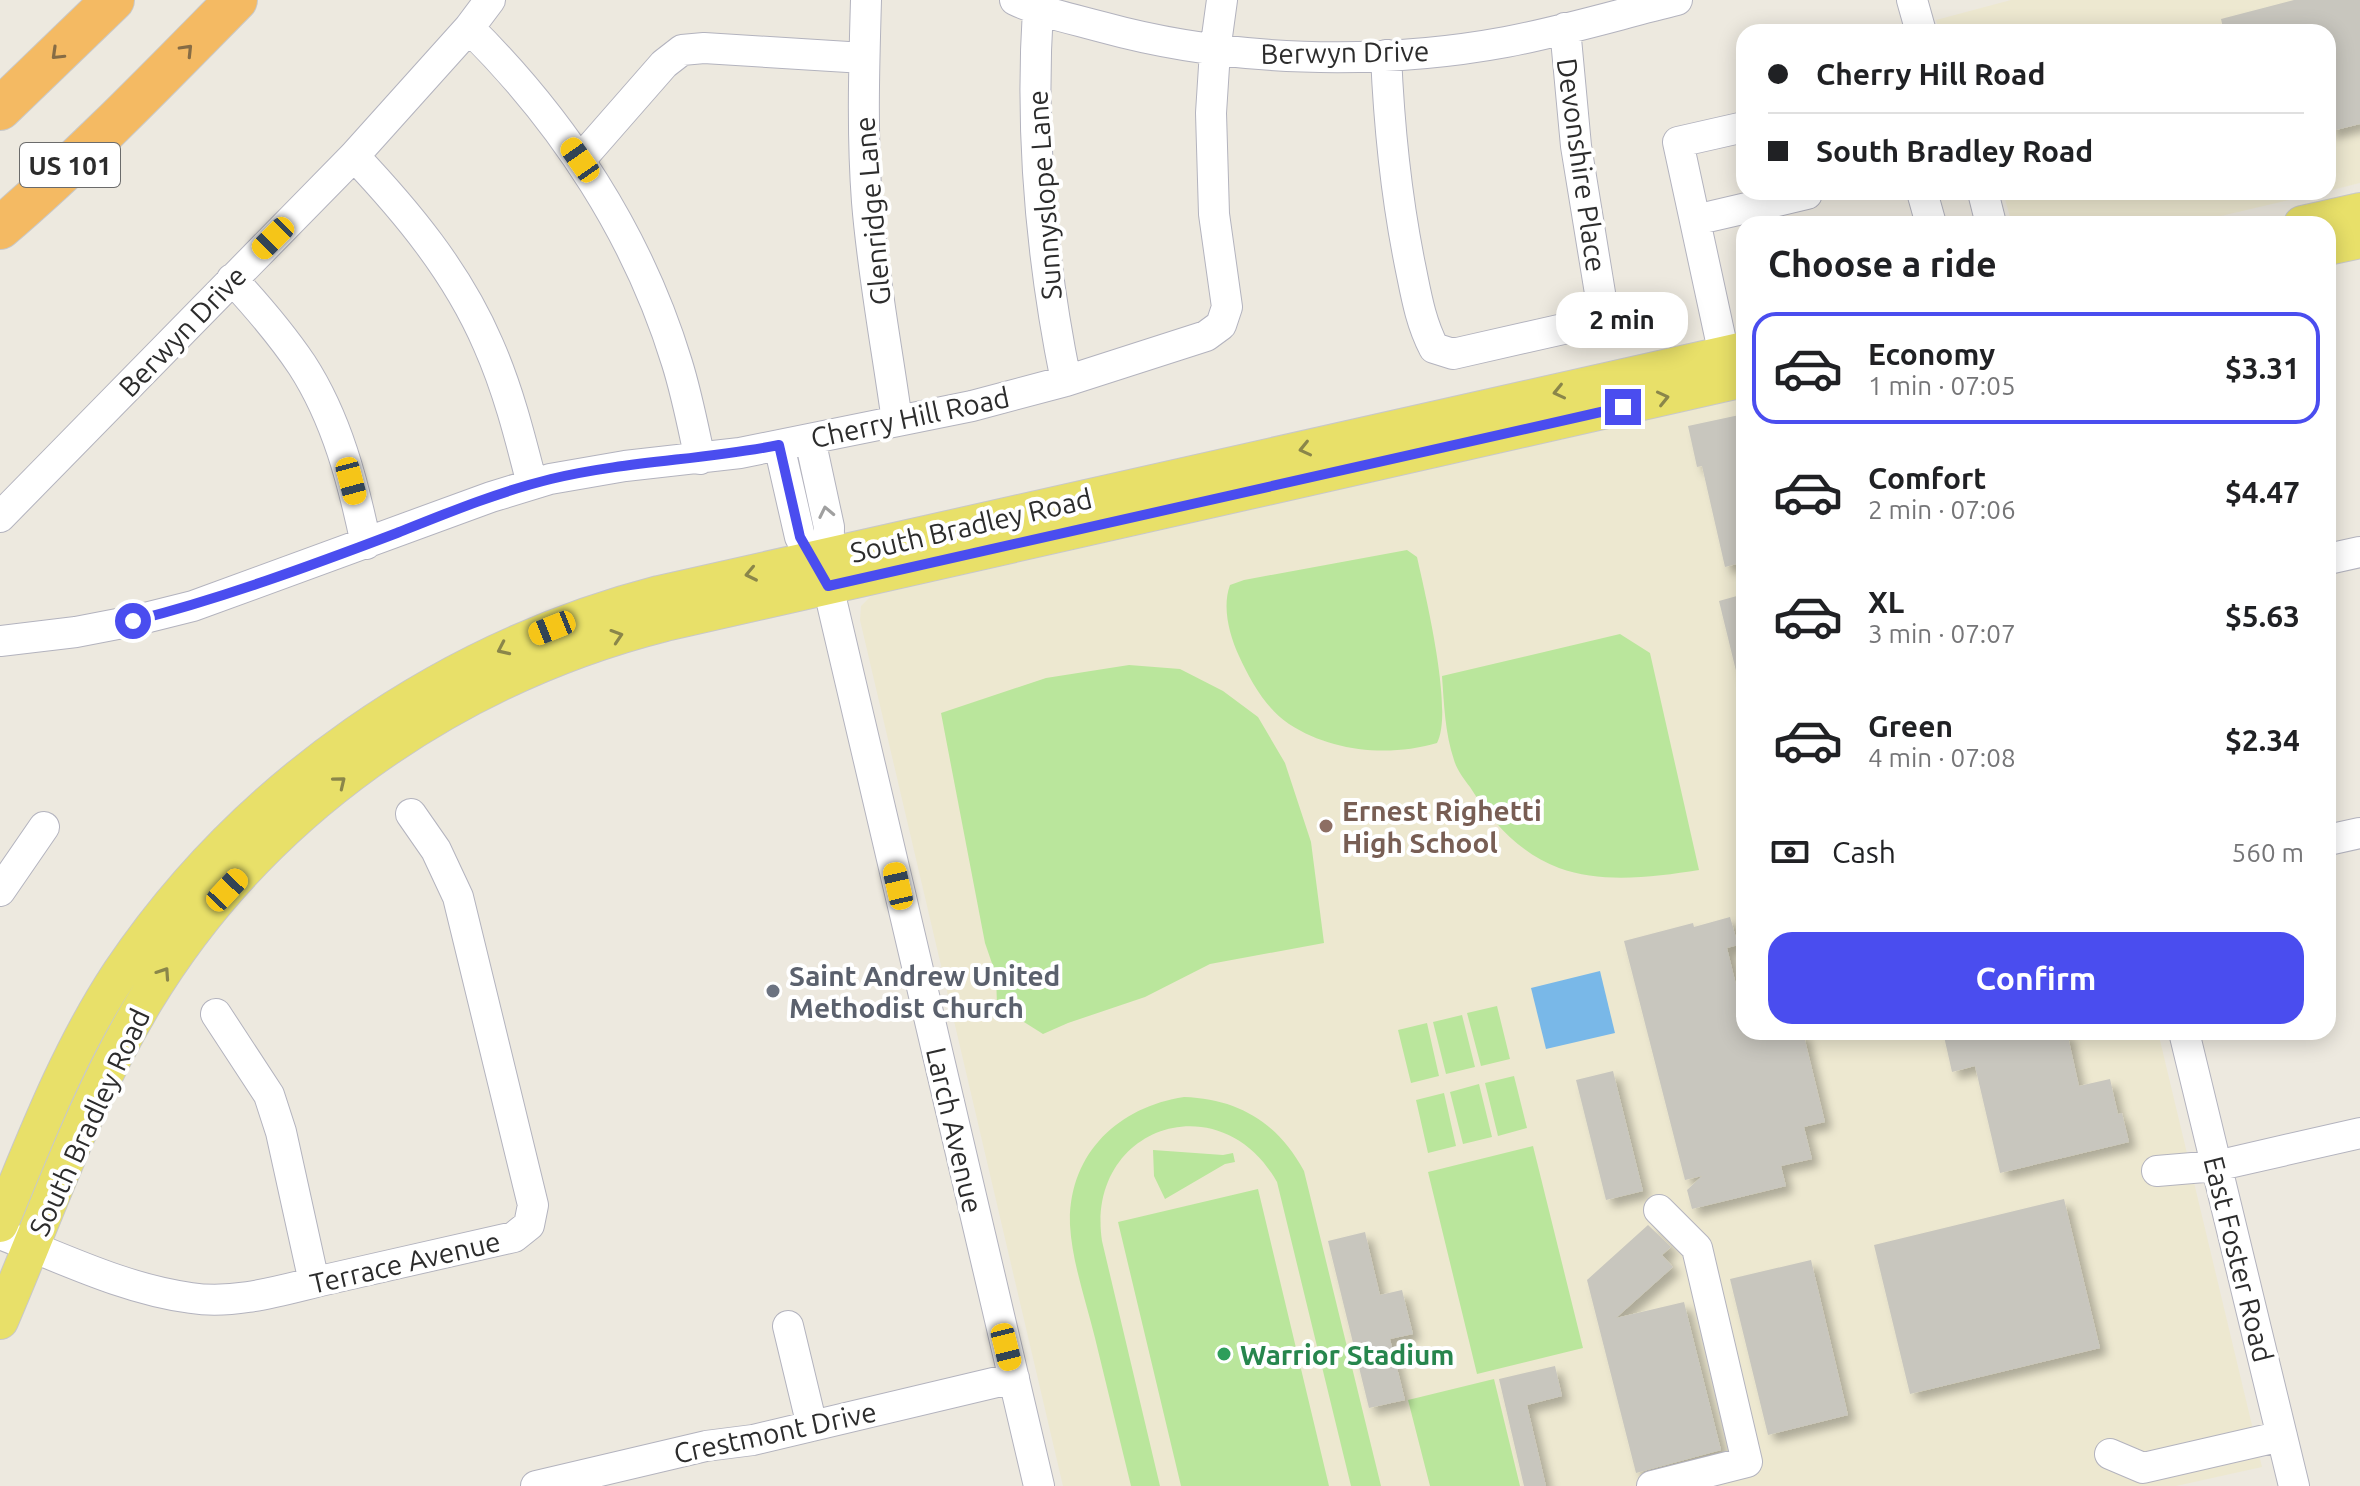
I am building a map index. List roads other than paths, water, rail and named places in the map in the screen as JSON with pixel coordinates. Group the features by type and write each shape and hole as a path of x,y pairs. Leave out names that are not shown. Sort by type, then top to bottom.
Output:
{"highway":[{"name":"US 101","path":"0,109 113,0"},
{"name":"US 101","path":"0,228 138,100 236,0"},
{"path":"0,258 73,181 138,100"}],"main road":[{"path":"2336,216 2360,211"},
{"path":"2336,245 2360,240"},
{"name":"South Bradley Road","path":"0,1224 59,1085 95,1014 162,915 252,819 325,757 415,696 496,652 618,604 823,568 1736,361"},
{"name":"South Bradley Road","path":"0,1321 15,1240 145,1000 205,916 271,842 341,780 428,720 540,664 823,568"}],"street":[{"name":"Berwyn Drive","path":"0,517 354,156 469,28 490,0"},
{"name":"Glenridge Lane","path":"866,0 864,145 867,204 897,421"},
{"name":"Cherry Hill Road","path":"0,641 76,632 193,606 532,484 587,471 700,459 779,445 972,406 1066,381 1206,336 1221,325 1227,307 1216,227 1211,113 1222,0"},
{"name":"Berwyn Drive","path":"1026,4 1125,33 1215,51 1282,55 1386,55 1464,49 1677,0"},
{"path":"1912,0 1919,24"},
{"name":"Sunnyslope Lane","path":"1026,4 1040,207 1051,300 1066,381"},
{"path":"469,28 529,91 580,160 642,271 678,364 700,459"},
{"name":"Devonshire Place","path":"1386,55 1393,164 1423,326 1434,348 1453,354 1581,325 1594,312 1600,293 1576,146 1565,28"},
{"path":"580,160 664,64 682,50 704,48 864,58"},
{"path":"1736,129 1678,142 1695,220 1736,358"},
{"path":"354,156 391,194 457,285 488,343 508,398 532,484"},
{"path":"1695,220 1781,200"},
{"path":"232,279 275,327 304,368 346,459 366,544"},
{"path":"810,439 829,527 823,568"},
{"path":"779,445 800,537 823,568"},
{"path":"2336,557 2360,552"},
{"name":"Larch Avenue","path":"823,568 1039,1486"},
{"name":"Terrace Avenue","path":"15,1240 153,1292 195,1299 235,1298 514,1237 529,1225 533,1205 458,897 436,850 411,814"},
{"path":"0,891 44,827"},
{"path":"2336,838 2360,833"},
{"path":"216,1014 269,1095 281,1132 314,1282"},
{"name":"East Foster Road","path":"2186,1040 2294,1486"},
{"path":"2157,1171 2216,1166 2360,1133"},
{"path":"1652,1486 1747,1462 1697,1248 1659,1210"},
{"path":"788,1326 812,1426"},
{"name":"Crestmont Drive","path":"536,1486 706,1446 753,1440 1014,1378"},
{"path":"2110,1454 2143,1468 2282,1436"}],"water":[{"path":"1600,971 1615,1033 1546,1049 1531,988"}],"place":[{"name":"Ernest Righetti High School","path":"1326,826"},
{"name":"Saint Andrew United Methodist Church","path":"773,991"},
{"name":"Warrior Stadium","path":"1224,1354"}]}
